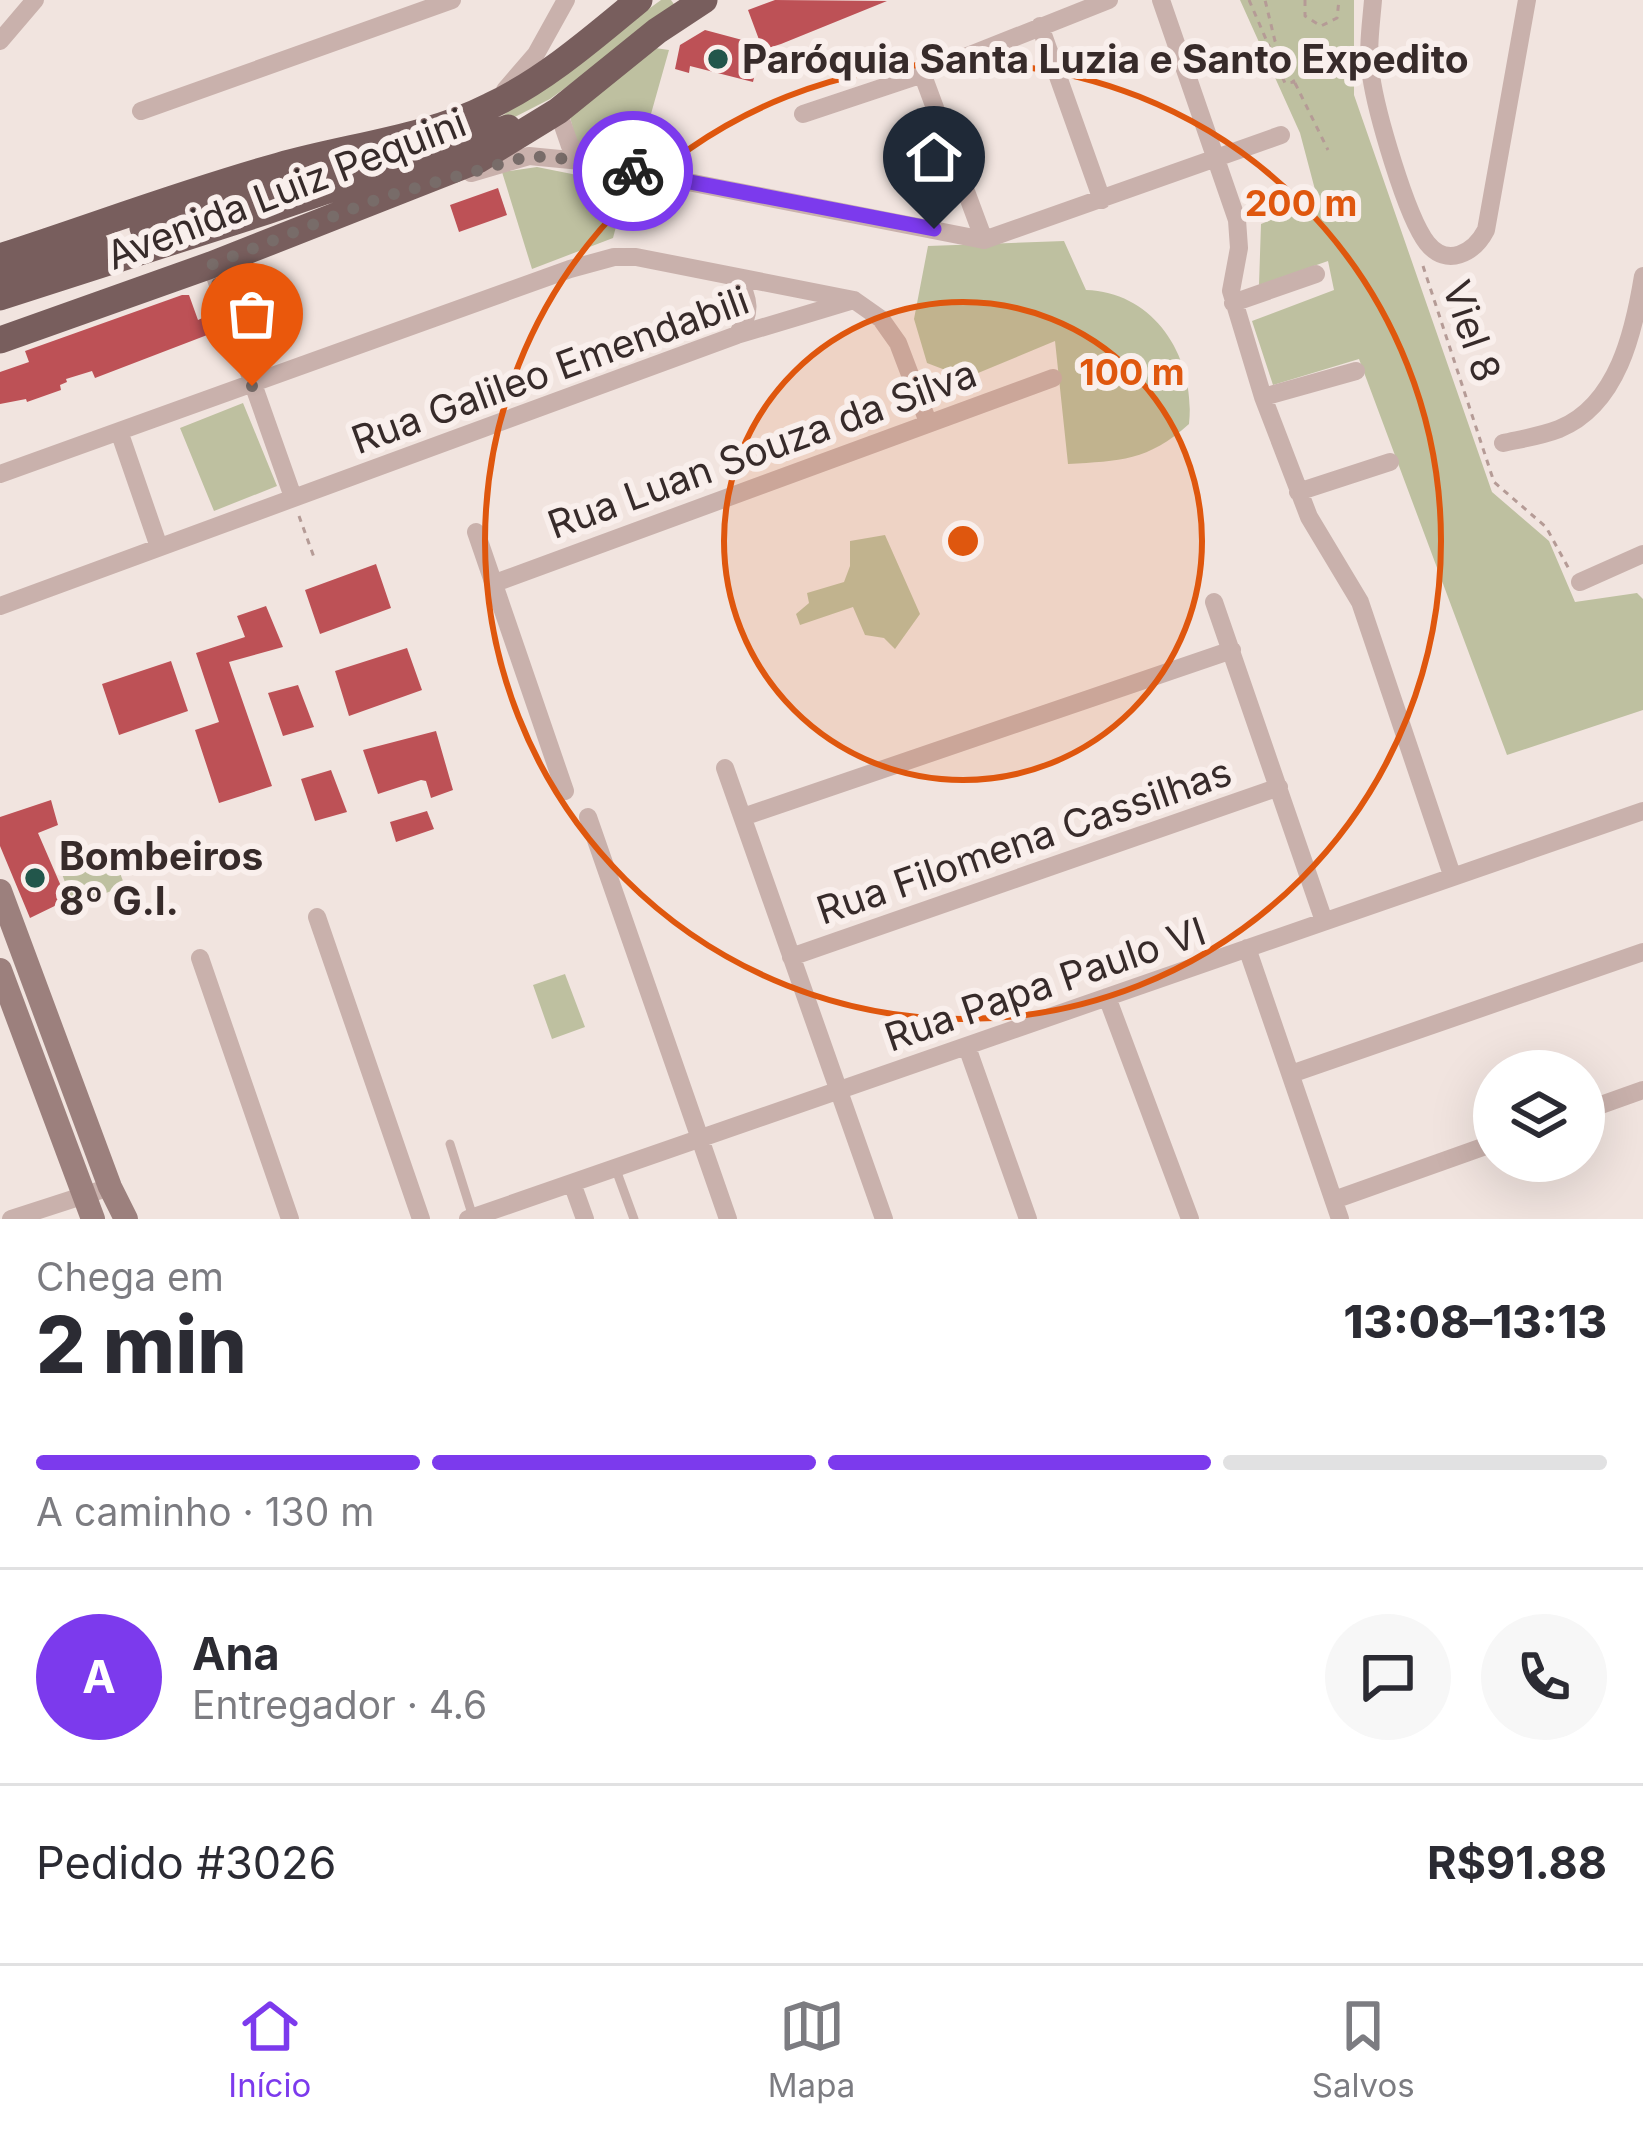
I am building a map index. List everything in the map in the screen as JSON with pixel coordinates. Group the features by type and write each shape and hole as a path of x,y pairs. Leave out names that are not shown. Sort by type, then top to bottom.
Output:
{"main road":[{"name":"Avenida Luiz Pequini","path":"1,260 271,168 417,134 490,107 538,78 639,0"},
{"name":"Avenida Luiz Pequini","path":"0,340 211,265 478,160 558,111 657,31 704,0"},
{"path":"0,297 265,202 558,111"},
{"path":"1,260 265,202 417,134"}],"street":[{"path":"141,111 397,8 452,0"},
{"path":"549,0 556,21"},
{"path":"490,107 536,54 566,0"},
{"path":"802,114 1108,0"},
{"path":"1161,0 1240,231 1231,292 1263,397 1298,492 1360,602 1452,875"},
{"path":"1373,0 1368,54 1374,92 1422,234 1440,255 1449,257 1471,250 1484,235 1527,0"},
{"path":"0,40 32,2"},
{"path":"1040,26 1102,200"},
{"path":"922,73 984,240"},
{"path":"558,111 570,146 605,166"},
{"path":"380,198 529,156 605,166 984,240 1281,135"},
{"path":"0,474 598,261 636,256 854,300 881,319 898,343 928,422"},
{"path":"211,265 293,497"},
{"path":"1233,303 1316,274"},
{"path":"1503,443 1562,428 1596,402 1630,340 1643,276"},
{"path":"737,277 749,305 737,335"},
{"name":"Rua Galileo Emendabili","path":"0,606 737,335 854,300"},
{"path":"1263,397 1356,371"},
{"name":"Rua Luan Souza da Silva","path":"495,583 1053,378"},
{"path":"120,434 159,547"},
{"path":"1298,492 1390,462"},
{"path":"476,532 565,791"},
{"path":"1580,582 1643,554"},
{"path":"1214,602 1324,921"},
{"path":"742,817 1232,650"},
{"path":"725,768 884,1219"},
{"name":"Rua Filomena Cassilhas","path":"791,957 1279,787"},
{"name":"Rua Papa Paulo VI","path":"470,1218 1643,811"},
{"path":"588,817 728,1219"},
{"path":"0,891 125,1219"},
{"path":"317,917 421,1219"},
{"path":"1247,948 1337,1210 1473,1152"},
{"path":"1291,1074 1643,952"},
{"path":"200,958 290,1219"},
{"path":"0,970 5,998 89,1207"},
{"path":"5,998 37,986"},
{"path":"1107,997 1190,1219"},
{"path":"967,1047 1028,1219"},
{"path":"1605,1104 1643,1090"},
{"path":"572,1183 585,1219"},
{"path":"11,1219 89,1207 110,1187"}],"lane":[{"path":"450,1144 470,1218"},
{"path":"615,1167 634,1219"}],"path":[{"path":"1249,0 1285,83 1294,82"},
{"path":"1265,0 1275,41 1328,150"},
{"path":"1305,0 1305,16 1321,26 1337,18 1339,0"},
{"name":"Viel 8","path":"1422,234 1423,271 1494,482 1546,527 1580,582"},
{"path":"293,497 315,560"}],"green space":[{"path":"661,0 671,0 676,7 550,99 503,123 498,119"},
{"path":"1240,0 1354,0 1354,95 1492,492 1549,541 1575,602 1637,593 1643,599 1643,710 1507,755 1359,359 1273,385 1252,321 1334,290 1328,261 1259,285 1261,224 1318,201 1300,133"},
{"path":"655,48 669,50 638,160 576,141 570,117"},
{"path":"537,167 627,185 613,238 532,269 502,172"},
{"path":"1064,241 1086,290 1132,302 1151,316 1178,353 1186,376 1189,424 1146,452 1118,460 1068,464 1055,341 966,378 927,363 914,319 928,246"},
{"path":"243,403 277,486 214,511 180,428"},
{"path":"885,535 920,614 895,649 884,638 865,635 853,607 800,625 796,614 809,603 807,593 844,582 850,566 850,541"},
{"path":"112,853 125,886 73,905 61,871"},
{"path":"565,974 585,1027 552,1039 533,985"}],"building":[{"path":"775,0 887,1 781,44 761,47 753,82 690,66 689,73 675,69 680,45 705,30 761,45 748,10"},
{"path":"498,188 507,215 459,232 450,205"},
{"path":"189,295 198,320 209,315 215,332 95,378 92,371 66,379 61,390 27,402 0,404 0,372 29,362 25,351"},
{"path":"376,564 391,608 320,634 305,590"},
{"path":"266,606 283,647 229,662 272,786 219,803 195,730 219,722 196,653 245,637 237,616"},
{"path":"407,648 422,690 349,716 335,671"},
{"path":"171,661 188,711 119,735 102,684"},
{"path":"298,685 314,727 283,736 268,693"},
{"path":"436,731 453,790 431,798 426,781 421,780 378,794 363,750"},
{"path":"331,770 347,812 315,821 301,779"},
{"name":"Bombeiros 8º G.I.","path":"51,800 58,825 38,833 67,900 30,918 0,846 0,817"},
{"path":"427,811 434,829 396,842 390,822"}],"way so far":[{"path":"252,386 211,265 380,198 529,156 633,171"}],"place":[{"name":"Paróquia Santa Luzia e Santo Expedito","path":"718,59"},
{"name":"Bombeiros 8º G.I.","path":"35,878"}],"route":[{"path":"633,171 934,229"}]}
